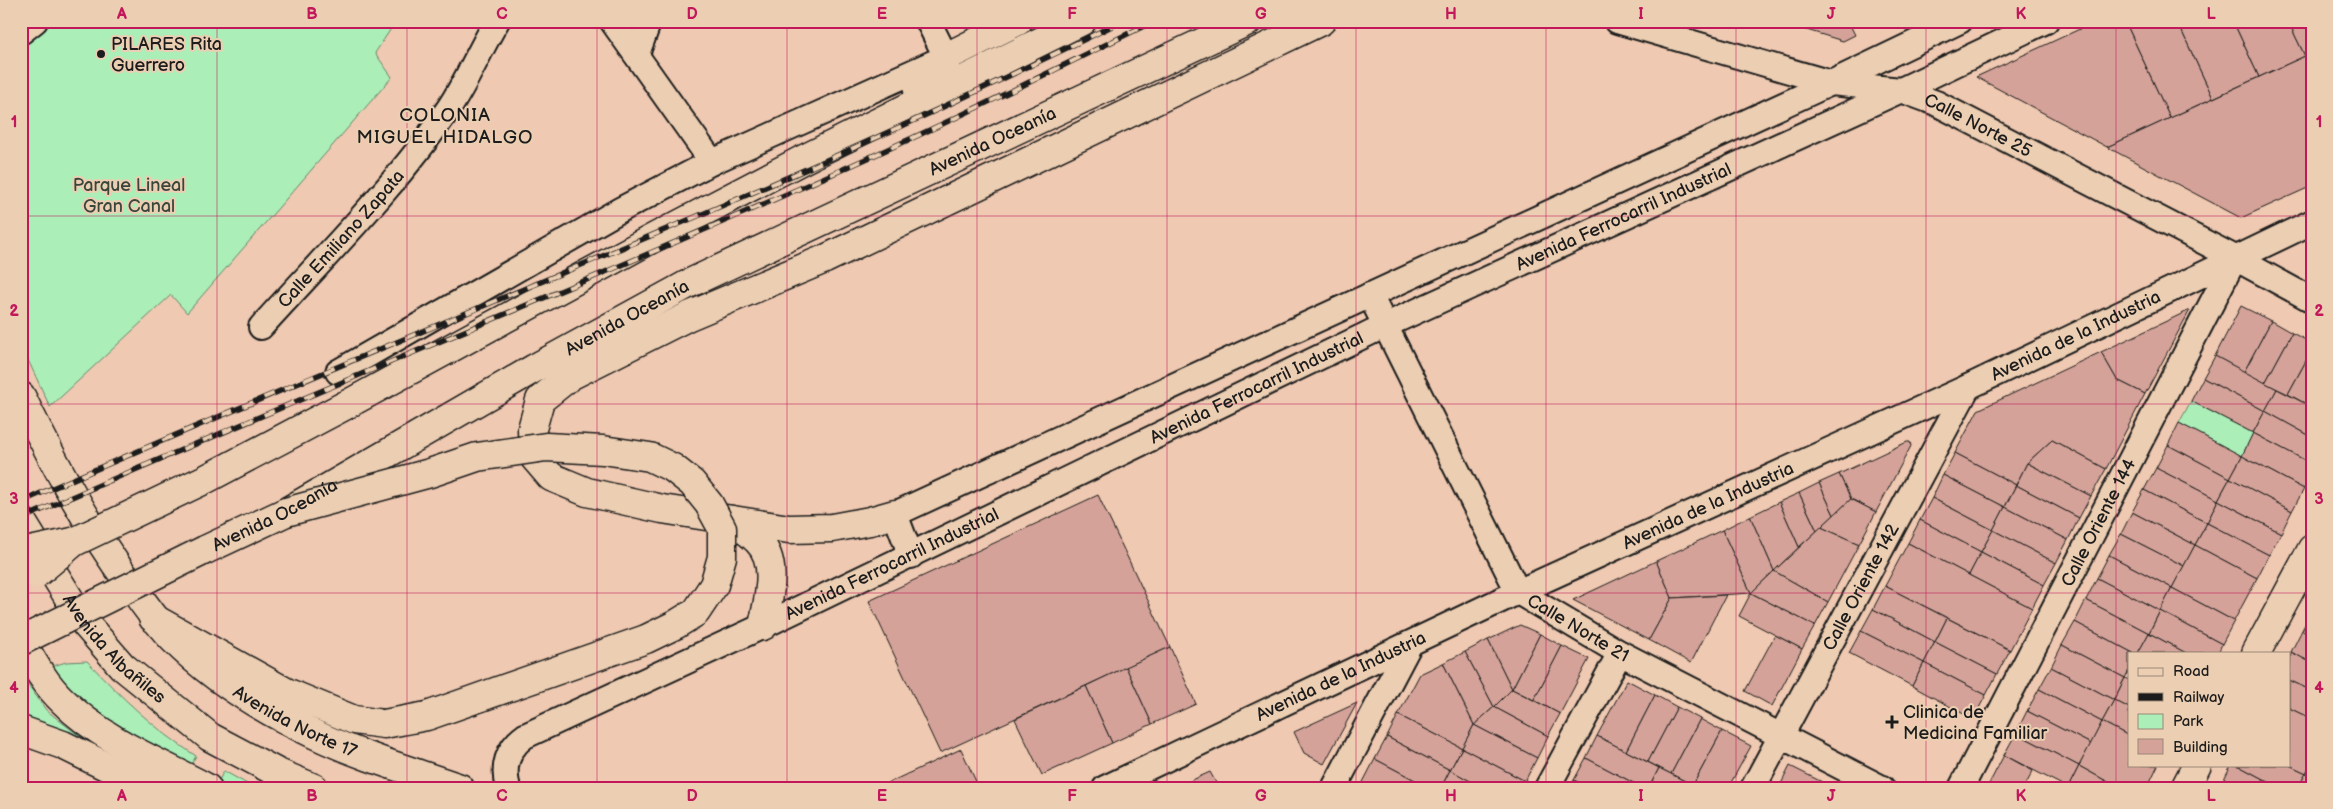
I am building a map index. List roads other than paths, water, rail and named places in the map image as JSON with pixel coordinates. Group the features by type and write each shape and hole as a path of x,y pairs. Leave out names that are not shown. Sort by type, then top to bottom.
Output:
{"main road":[{"path":"802,160 866,117 943,76 947,67 946,56 982,29 1018,21"},
{"path":"21,554 74,542 206,478 802,160 1082,21"},
{"name":"Avenida Oceanía","path":"21,641 286,512 527,373 690,283 963,153 1248,21"},
{"name":"Avenida Oceanía","path":"894,514 870,521 832,528 790,528 662,509 587,492 550,478 533,456 532,428 540,400 570,376 689,316 825,259 1321,21"},
{"path":"21,396 70,493 106,550 154,618 295,696 354,720 384,724 427,716 646,639 675,626 696,612 714,585 722,557 722,528 709,504 692,483 673,468 650,457 603,450 546,447 477,457 430,473 286,512"},
{"name":"Avenida Albañiles","path":"21,520 83,621 108,653 186,719 233,751"},
{"path":"732,520 759,541 770,563 771,586 763,626"},
{"path":"21,581 36,574 74,542"},
{"path":"2257,652 2312,549"},
{"name":"Avenida Norte 17","path":"154,618 196,660 232,688 266,709 316,735 460,788"},
{"path":"21,641 45,680 73,711 100,731 207,788"},
{"path":"21,730 63,745 149,788"},
{"path":"233,751 266,788"},
{"path":"233,751 314,788"},
{"path":"2185,788 2196,766"}],"street":[{"path":"21,32 35,21"},
{"name":"Calle Emiliano Zapata","path":"261,328 427,139 450,106 497,21"},
{"path":"612,21 712,162"},
{"path":"636,54 649,21"},
{"path":"338,372 620,210 712,162 946,56 928,21"},
{"name":"Calle Norte 25","path":"1617,21 1831,83 1901,90 1936,103 2312,300"},
{"name":"Avenida Ferrocarril Industrial","path":"894,514 1831,83 1960,21"},
{"name":"Avenida Ferrocarril Industrial","path":"508,788 505,768 507,760 512,748 525,736 911,556 1384,326 1901,90 2046,21"},
{"name":"Avenida de la Industria","path":"1105,788 1132,780 1518,592 1968,387 2312,222"},
{"name":"Calle Oriente 144","path":"1961,788 2235,258"},
{"name":"Calle Norte 21","path":"1370,295 1518,592 1620,653 1882,788"},
{"name":"Calle Oriente 142","path":"1753,788 1968,387"},
{"path":"894,514 911,556"},
{"path":"1334,788 1410,644"},
{"path":"1547,788 1620,653"}],"railway":[{"path":"21,502 198,425 782,180 929,114 1122,21"},
{"path":"21,519 798,189 939,126 1154,21"}],"place":[{"name":"PILARES Rita Guerrero","path":"101,54"},
{"name":"Clinica de Medicina Familiar","path":"1892,722"}],"district":[{"name":"COLONIA MIGUEL HIDALGO","path":"445,126"}],"park label":[{"name":"Parque Lineal Gran Canal","path":"129,195"}]}
